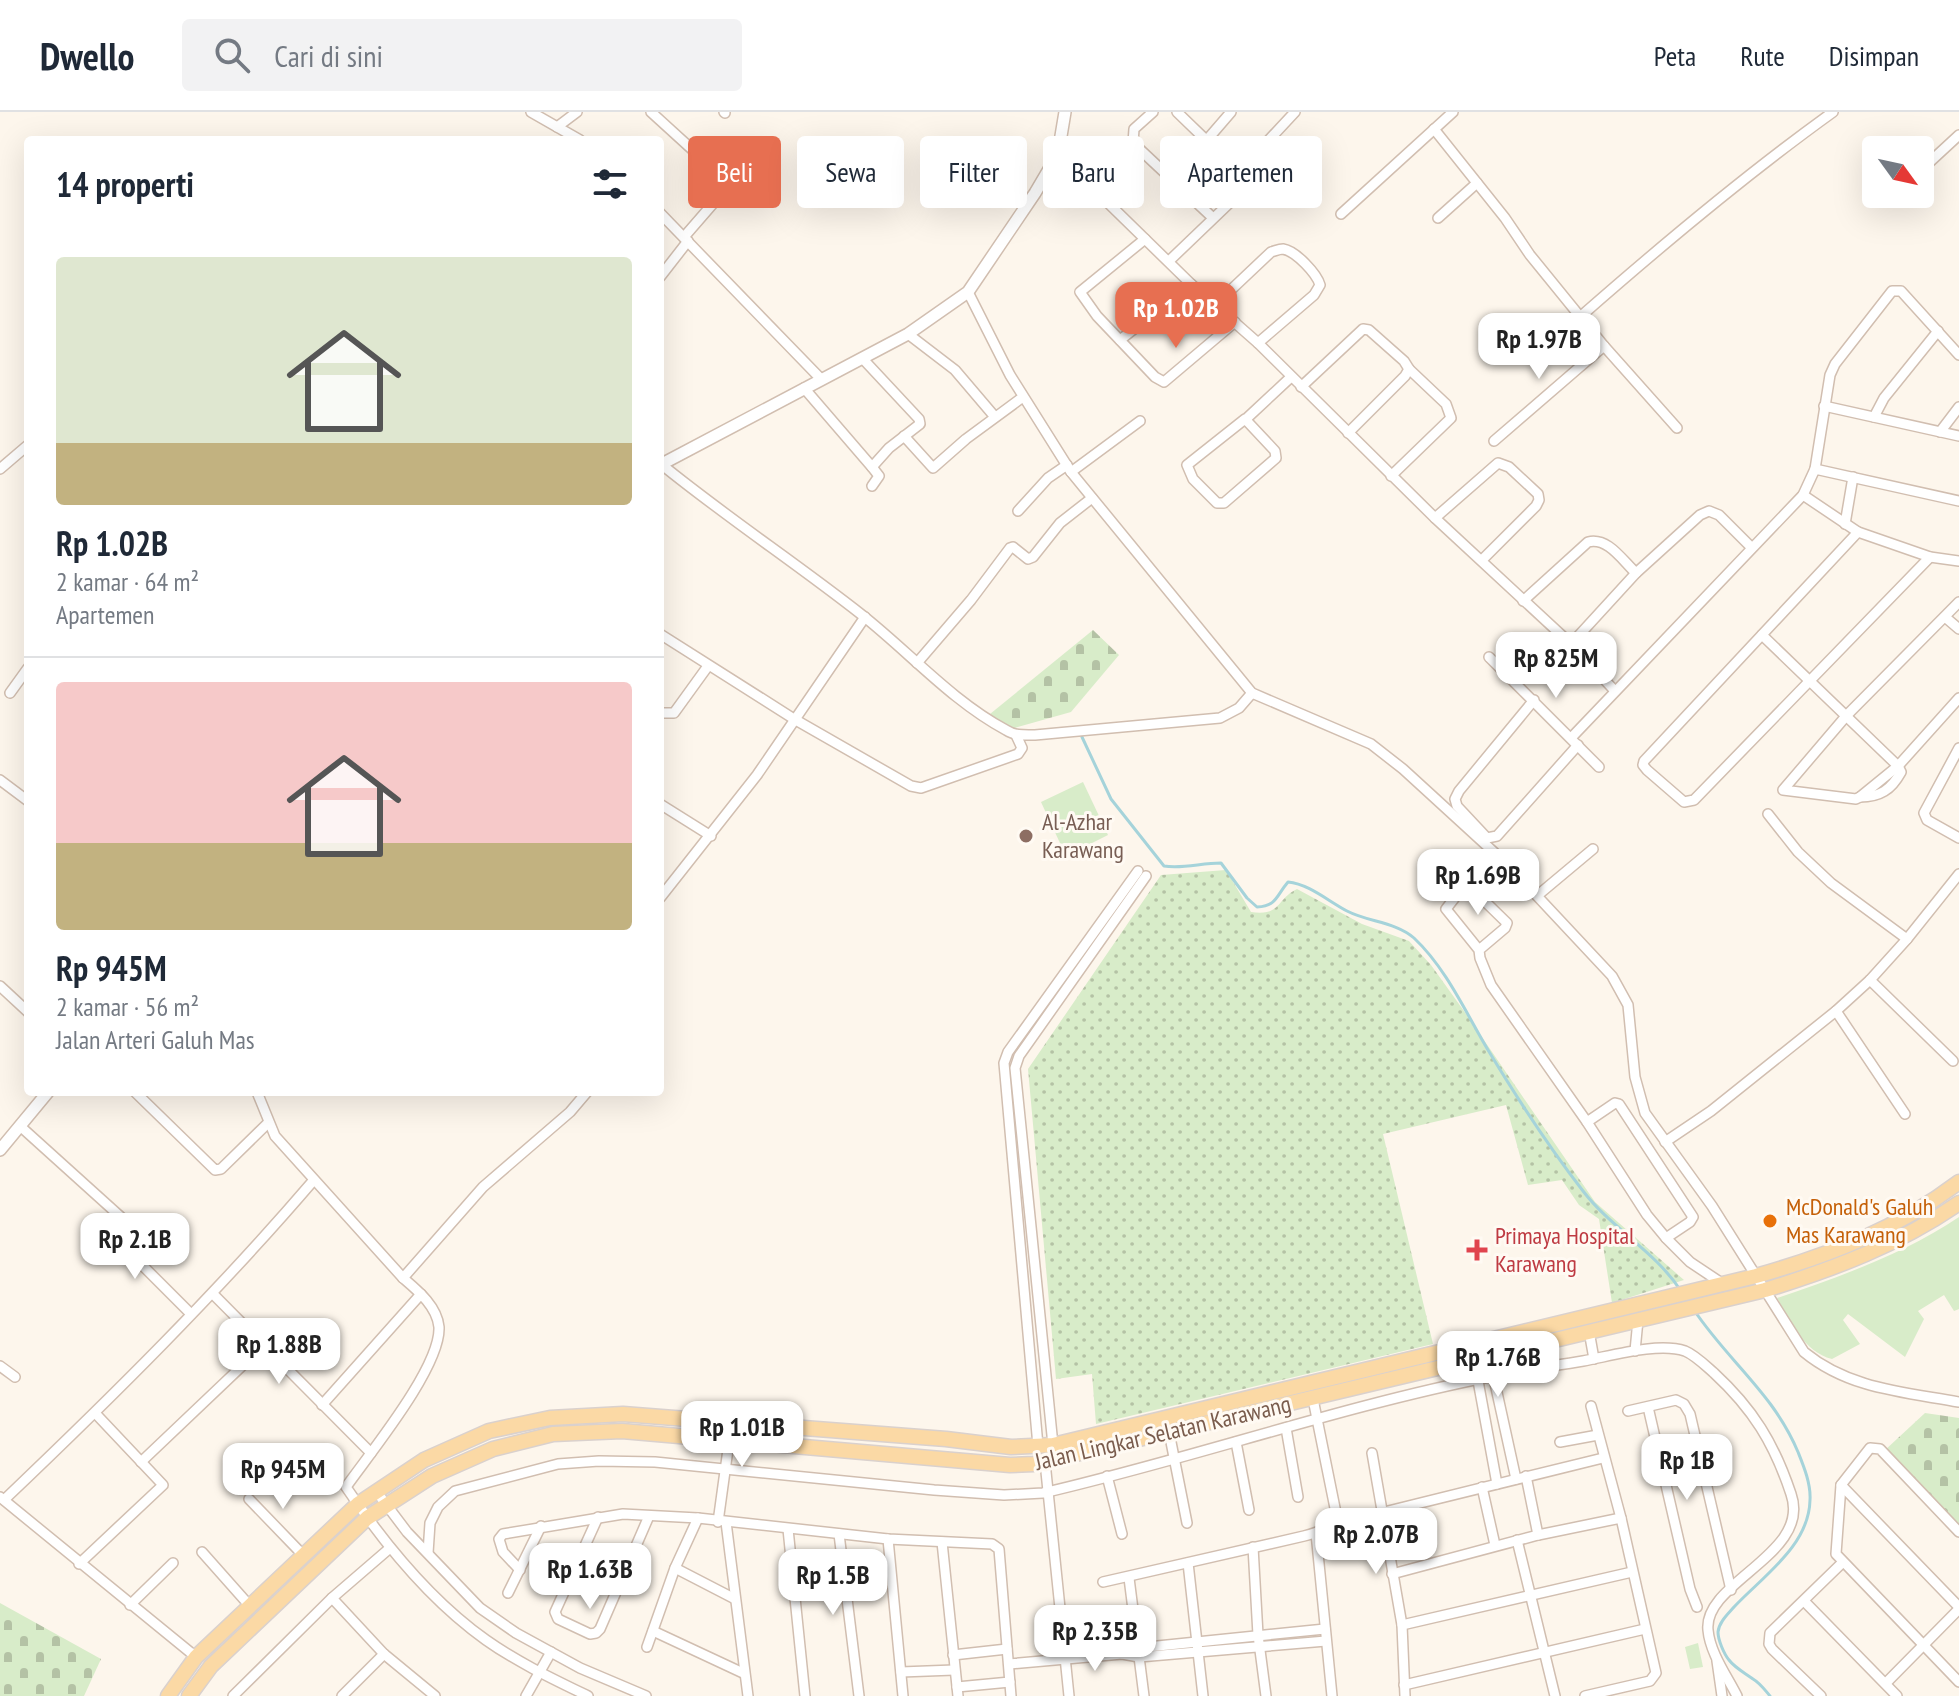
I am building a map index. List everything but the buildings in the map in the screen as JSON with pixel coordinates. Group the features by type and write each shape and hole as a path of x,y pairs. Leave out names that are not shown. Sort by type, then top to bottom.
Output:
{"main road":[{"name":"Jalan Lingkar Selatan Karawang","path":"189,1696 211,1666 367,1518 432,1476 493,1449 553,1434 622,1431 1010,1465 1045,1462 1638,1320 1701,1289 1813,1260 1863,1239 1903,1220 1959,1182"},
{"name":"Jalan Lingkar Selatan Karawang","path":"168,1696 196,1657 358,1504 424,1460 489,1431 550,1418 623,1414 1011,1447 1045,1446 1663,1307 1715,1304 1818,1274 1868,1254 1909,1235 1959,1203"},
{"path":"793,1447 795,1429"}],"street":[{"path":"531,112 573,136"},
{"path":"557,127 577,112"},
{"path":"651,112 688,146"},
{"path":"1061,136 1065,112"},
{"path":"1153,112 1134,129 1133,143 1212,217"},
{"path":"1177,112 1201,136"},
{"path":"1210,136 1231,112"},
{"path":"1273,136 1295,112"},
{"path":"1341,214 1453,112"},
{"path":"1580,317 1692,218 1765,160 1833,112"},
{"path":"1434,129 1580,317 1677,428"},
{"path":"1934,158 1959,135"},
{"path":"664,462 908,334 968,292 1043,177"},
{"path":"1438,218 1477,183"},
{"path":"664,271 711,208"},
{"path":"1113,208 1191,284 1258,343 1435,518 1571,644 1615,691"},
{"path":"1169,261 1222,208"},
{"path":"664,217 821,379"},
{"path":"1145,239 1080,292 1097,316 1155,377 1164,382 1235,322"},
{"path":"1216,304 1271,252 1288,250 1296,257 1318,278 1320,285 1314,295 1258,343"},
{"path":"1120,340 1191,284"},
{"path":"1534,700 1455,799 1457,806 1487,838 1497,836 1615,691 1803,495 1815,469 1830,375 1835,364 1892,291 1901,291 1959,355"},
{"path":"968,292 1023,397 1069,468 1252,693 1371,744 1470,828 1538,895 1612,976 1628,1005 1635,1077 1645,1113 1712,1206 1804,1352 1819,1364 1879,1389 1959,1402"},
{"path":"1301,387 1363,329 1369,330 1404,361 1446,404 1451,418 1391,476"},
{"path":"1874,417 1884,398 1938,331"},
{"path":"908,334 955,370 995,417"},
{"path":"1494,441 1604,346"},
{"path":"863,359 919,419 920,424 872,467"},
{"path":"1348,433 1409,369"},
{"path":"1245,419 1275,451 1276,458 1224,503 1217,503 1193,479 1187,465 1291,377"},
{"path":"804,388 879,476 872,486"},
{"path":"904,436 933,468 1023,397"},
{"path":"1824,406 1959,436"},
{"path":"1940,432 1959,407"},
{"path":"1018,511 1048,478 1069,468 1140,421"},
{"path":"0,469 24,448"},
{"path":"1435,518 1498,463 1509,467 1538,494 1539,500 1482,560"},
{"path":"664,466 709,504 865,617 986,718 1016,735 1220,718 1239,708 1252,693"},
{"path":"1815,469 1959,501"},
{"path":"1845,524 1853,477"},
{"path":"1803,495 1858,532 1930,557 1959,561"},
{"path":"917,663 1010,548 1013,547 1028,559 1033,557 1060,523 1092,498"},
{"path":"1571,644 1636,573 1700,515 1709,511 1719,515 1751,547"},
{"path":"1858,532 1644,761 1647,770 1684,802 1694,800 1930,557"},
{"path":"1523,601 1588,542 1597,540 1606,544 1636,573"},
{"path":"1959,602 1847,715 1783,790 1860,797 1898,766 1959,698"},
{"path":"664,893 757,775 865,617"},
{"path":"1945,617 1959,629"},
{"path":"1762,635 1898,766"},
{"path":"664,637 900,782 921,788 1018,754 1022,748 1016,735"},
{"path":"1489,657 1599,767"},
{"path":"664,713 674,713 708,666"},
{"path":"10,693 24,674"},
{"path":"1959,748 1924,813 1927,820 1959,838"},
{"path":"0,780 24,798"},
{"path":"664,807 711,836"},
{"path":"1768,814 1798,852 1831,883 1907,939"},
{"path":"1538,895 1593,849"},
{"path":"1045,1446 1048,1417 1015,1068 1019,1056 1142,874"},
{"path":"1665,1142 1711,1111 1836,1011 1870,980 1907,939 1959,874"},
{"path":"1479,950 1507,923 1466,883 1446,909 1479,950 1491,985 1587,1122 1647,1215 1690,1262 1723,1284"},
{"path":"1045,1446 1036,1420 1004,1063 1008,1052 1121,904"},
{"path":"1870,980 1953,1061"},
{"path":"0,986 24,1008"},
{"path":"1836,1011 1905,1114"},
{"path":"0,1150 45,1096"},
{"path":"139,1096 215,1170 221,1169 268,1123"},
{"path":"258,1096 275,1136 313,1181 421,1294 439,1325 438,1337 414,1392 346,1487 390,1548 461,1620 486,1641 588,1696"},
{"path":"403,1278 483,1187 570,1112 584,1096"},
{"path":"1587,1122 1615,1103 1619,1104 1693,1217 1666,1238"},
{"path":"20,1126 143,1237 132,1255 191,1314"},
{"path":"196,1657 2,1498 95,1413 213,1294 313,1181"},
{"path":"213,1294 371,1453"},
{"path":"322,1405 421,1294"},
{"path":"1635,1351 1638,1320"},
{"path":"1589,1331 1594,1359"},
{"path":"141,1462 263,1346"},
{"path":"428,1553 430,1523 445,1499 455,1491 558,1464 655,1462 1004,1495 1050,1492 1316,1419 1478,1379 1635,1351 1669,1349 1687,1352 1734,1392 1762,1426 1789,1490 1794,1518 1788,1533 1731,1590 1708,1618 1708,1632 1717,1657 1737,1696"},
{"path":"1482,1357 1493,1376 1506,1441 1538,1535"},
{"path":"1482,1357 1478,1379 1497,1484"},
{"path":"0,1366 15,1377"},
{"path":"1103,1582 1316,1533 1332,1522 1336,1513 1313,1399"},
{"path":"1628,1411 1676,1400 1684,1404 1690,1414 1731,1590"},
{"path":"1585,1696 1650,1681 1656,1673 1621,1518 1591,1406"},
{"path":"1648,1407 1690,1589 1697,1607"},
{"path":"79,1564 161,1488 162,1483 95,1413"},
{"path":"1036,1420 1048,1417"},
{"path":"1286,1428 1298,1497"},
{"path":"1169,1432 1187,1523"},
{"path":"1560,1442 1598,1435"},
{"path":"1489,1445 1506,1441"},
{"path":"729,1442 722,1522 748,1696"},
{"path":"1236,1442 1249,1510"},
{"path":"1959,1532 1880,1449 1870,1448 1841,1485 1834,1549 1842,1563 1959,1682"},
{"path":"1372,1453 1402,1625 1405,1696"},
{"path":"1384,1512 1603,1458"},
{"path":"1045,1462 1069,1696"},
{"path":"1107,1476 1122,1534"},
{"path":"1841,1485 1959,1608 1886,1683"},
{"path":"1482,1487 1495,1545"},
{"path":"376,1491 407,1532 480,1608 516,1633 580,1668 646,1696"},
{"path":"249,1499 303,1555"},
{"path":"520,1570 501,1548 501,1536 541,1526 623,1514 698,1518 888,1539 992,1544 999,1549 1011,1696"},
{"path":"598,1517 555,1612 558,1619 590,1634 600,1629 649,1516"},
{"path":"647,1647 675,1568 698,1518"},
{"path":"1392,1574 1495,1545 1621,1518"},
{"path":"508,1593 541,1526"},
{"path":"788,1529 805,1696"},
{"path":"1316,1533 1332,1696"},
{"path":"839,1534 859,1696"},
{"path":"888,1539 903,1696"},
{"path":"1517,1540 1555,1696"},
{"path":"942,1542 958,1691 1010,1682"},
{"path":"1253,1547 1266,1696"},
{"path":"233,1696 332,1598 390,1548"},
{"path":"202,1552 249,1605"},
{"path":"130,1605 173,1563"},
{"path":"1188,1563 1195,1647 1203,1696"},
{"path":"1821,1696 1769,1644 1770,1633 1842,1563"},
{"path":"675,1568 735,1599"},
{"path":"1402,1625 1632,1572"},
{"path":"1129,1578 1144,1696"},
{"path":"332,1598 384,1654 435,1696"},
{"path":"1804,1601 1897,1696"},
{"path":"1009,1664 1259,1641 1325,1629"},
{"path":"1404,1685 1645,1629"},
{"path":"653,1631 743,1673"},
{"path":"1259,1641 1326,1641"},
{"path":"953,1655 1007,1649"},
{"path":"526,1696 551,1652"},
{"path":"342,1696 384,1654"},
{"path":"1717,1657 1722,1696"},
{"path":"901,1672 954,1670"}],"green space":[{"path":"1093,630 1119,655 1071,712 1011,729 990,714"},
{"path":"1083,782 1108,835 1066,856 1041,802"},
{"path":"1226,870 1251,912 1268,912 1297,889 1362,924 1409,941 1431,965 1464,1011 1595,1202 1684,1280 1612,1303 1599,1219 1579,1205 1562,1180 1528,1185 1506,1105 1383,1134 1433,1344 1096,1424 1092,1374 1056,1379 1028,1069 1161,875"},
{"path":"1959,1217 1959,1309 1954,1311 1944,1295 1918,1311 1924,1319 1905,1357 1848,1314 1843,1320 1860,1344 1832,1359 1822,1355 1799,1335 1777,1298 1894,1253"},
{"path":"1925,1413 1959,1418 1959,1529 1884,1451"},
{"path":"0,1603 101,1659 84,1696 0,1696"},
{"path":"1698,1643 1703,1667 1690,1669 1685,1647"}],"waterway":[{"path":"1082,737 1111,799 1164,866 1221,863 1257,907 1276,899 1288,882 1296,883 1347,911 1399,929 1414,938 1446,977 1510,1086 1570,1174 1594,1205 1659,1264 1681,1291"},
{"path":"1694,1310 1764,1395 1788,1431 1808,1482 1808,1517 1802,1532 1782,1559 1727,1615 1718,1632 1729,1660 1758,1682 1770,1696"}],"place":[{"name":"Al-Azhar Karawang","path":"1026,836"},
{"name":"McDonald's Galuh Mas Karawang","path":"1770,1221"},
{"name":"Primaya Hospital Karawang","path":"1477,1250"}]}
